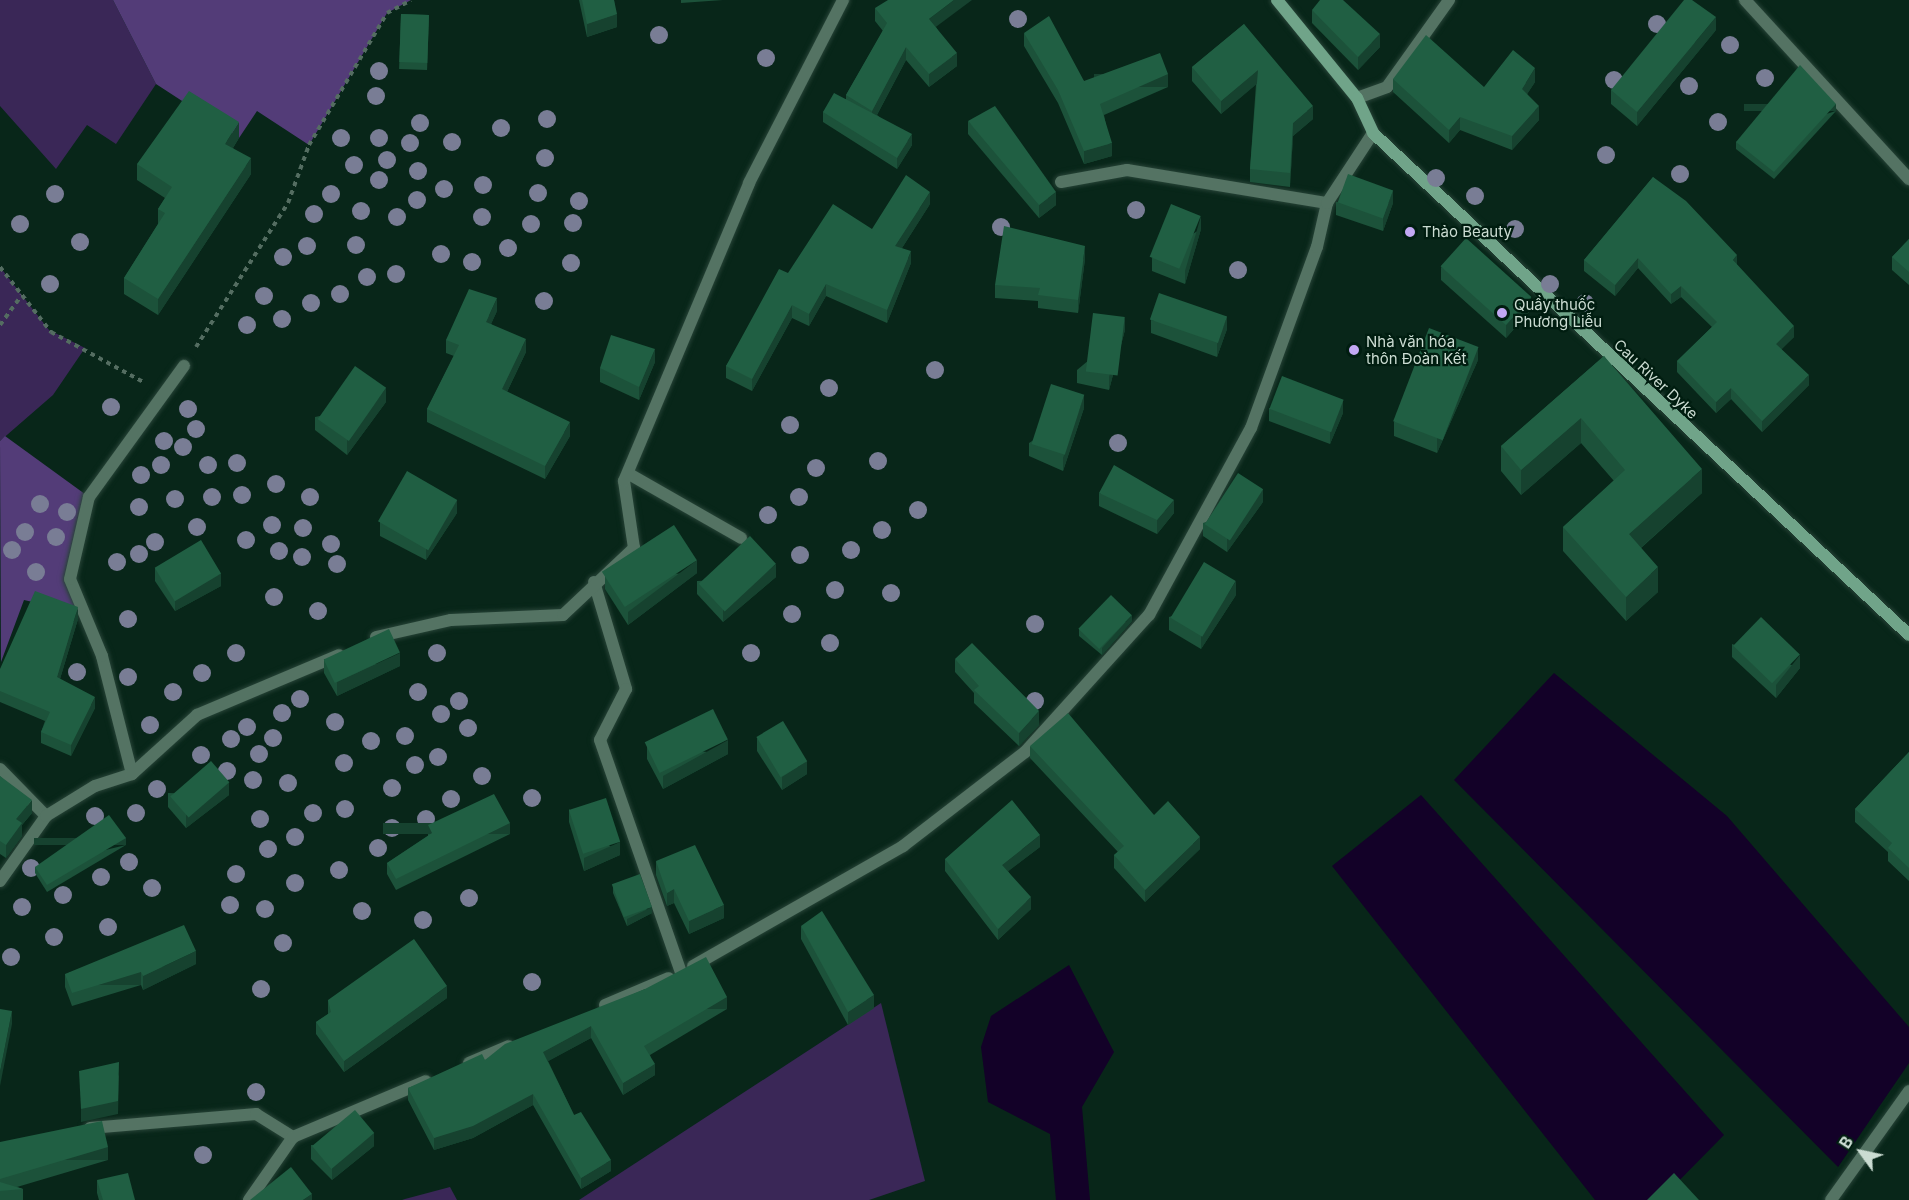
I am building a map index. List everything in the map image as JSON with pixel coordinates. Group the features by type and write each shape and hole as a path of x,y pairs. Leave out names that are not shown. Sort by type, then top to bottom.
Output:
{"main road":[{"name":"Cau River Dyke","path":"1277,0 1357,98 1373,133 1909,635"}],"street":[{"path":"0,881 25,838 46,816 95,786 132,774 214,705 293,678 354,647 399,628 451,620 563,615 583,602 594,582 634,548 624,482 749,183 843,0"},
{"path":"1357,98 1387,87 1449,0"},
{"path":"1745,0 1909,179"},
{"path":"590,1011 681,972 903,846 1025,752 1149,615 1251,428 1317,247 1327,202 1373,133"},
{"path":"1061,182 1127,170 1327,202"},
{"path":"132,774 102,656 70,579 89,497 184,366"},
{"path":"628,474 741,538"},
{"path":"594,582 626,689 600,740 681,972"},
{"path":"0,769 46,816"},
{"path":"456,1068 519,1042"},
{"path":"249,1200 293,1137 435,1077"},
{"path":"1830,1200 1909,1091"},
{"path":"78,1131 121,1122 256,1114 293,1137"}],"path":[{"path":"184,366 288,203 309,145 387,13 411,0"},
{"path":"0,267 51,332 165,394"},
{"path":"0,325 22,295"}],"shaded area":[{"path":"0,0 113,0 156,84 116,144 87,125 56,169 0,106"},
{"path":"113,0 411,0 387,13 309,145 257,111 239,138 156,84"},
{"path":"0,267 49,330 85,348 53,395 0,441"},
{"path":"5,436 89,497 70,579 85,614 24,600 1,662 0,441"},
{"path":"1554,673 1727,816 1909,1027 1909,1063 1838,1167 1454,780"},
{"path":"1421,795 1724,1135 1660,1200 1595,1200 1332,866"},
{"path":"1069,965 1114,1052 1082,1107 1090,1200 1056,1200 1050,1134 988,1102 981,1047 991,1016"},
{"path":"881,1003 925,1181 869,1200 579,1200"},
{"path":"450,1187 457,1200 402,1200 405,1199"}],"building":[{"path":"582,0 614,0 617,14 587,24"},
{"path":"888,0 954,0 929,19 957,53 929,74 906,47 872,111 846,95 887,23 875,8"},
{"path":"1320,0 1343,0 1380,34 1358,57 1312,10"},
{"path":"1684,0 1692,0 1716,17 1637,112 1611,90"},
{"path":"401,14 429,15 427,63 399,62"},
{"path":"1049,16 1084,81 1160,53 1168,74 1100,104 1112,143 1084,151 1058,90 1024,33"},
{"path":"1244,24 1313,106 1293,123 1290,173 1250,169 1258,70 1221,101 1192,67"},
{"path":"1426,35 1484,87 1513,50 1535,68 1522,89 1539,106 1512,136 1460,117 1449,130 1393,79"},
{"path":"1800,65 1836,104 1774,172 1736,142"},
{"path":"189,91 239,122 225,144 251,158 158,299 124,278 165,213 158,209 172,187 137,164"},
{"path":"834,93 912,134 897,158 823,112"},
{"path":"995,106 1056,192 1039,205 968,121"},
{"path":"1348,174 1393,190 1383,219 1338,202"},
{"path":"906,175 930,192 895,246 911,251 887,310 826,284 809,314 792,305 752,379 726,366 779,269 788,273 833,204 872,229"},
{"path":"1653,177 1686,201 1737,255 1733,260 1794,326 1776,344 1809,375 1762,421 1731,388 1716,402 1677,361 1717,322 1681,286 1671,294 1638,258 1615,285 1584,260"},
{"path":"1171,204 1201,216 1179,269 1150,257"},
{"path":"1004,226 1085,246 1078,300 1038,295 1040,288 995,285"},
{"path":"1466,238 1531,297 1506,325 1441,266"},
{"path":"1909,239 1909,272 1892,257"},
{"path":"469,289 497,298 486,322 526,339 502,389 570,422 545,466 427,409 459,345 446,340"},
{"path":"1159,293 1227,316 1218,343 1150,319"},
{"path":"1093,313 1125,317 1118,375 1086,372"},
{"path":"1429,328 1478,347 1443,440 1393,421"},
{"path":"611,335 655,349 639,387 600,368"},
{"path":"1604,356 1702,469 1629,534 1658,567 1626,597 1563,527 1625,470 1581,418 1521,470 1501,446"},
{"path":"355,366 386,388 349,441 318,419"},
{"path":"1282,376 1344,400 1331,432 1269,409"},
{"path":"1051,384 1084,395 1065,455 1032,444"},
{"path":"1114,465 1174,500 1157,520 1099,493"},
{"path":"407,471 457,500 428,550 378,521"},
{"path":"1238,473 1263,489 1230,540 1205,524"},
{"path":"674,525 697,560 625,607 602,572"},
{"path":"750,536 776,564 725,612 699,584"},
{"path":"201,540 221,573 175,601 155,568"},
{"path":"1204,562 1236,581 1202,637 1171,618"},
{"path":"35,591 78,607 57,677 95,697 71,745 41,732 50,712 0,691 0,669"},
{"path":"1111,595 1132,615 1099,649 1078,629"},
{"path":"1761,617 1800,655 1772,683 1733,646"},
{"path":"389,629 400,653 335,683 324,659"},
{"path":"972,643 1039,711 1019,733 974,690 979,686 955,659"},
{"path":"713,709 728,740 660,773 645,742"},
{"path":"1068,713 1154,815 1168,801 1200,837 1145,890 1114,855 1124,846 1030,746"},
{"path":"783,721 807,761 781,777 756,737"},
{"path":"1909,752 1909,868 1888,848 1892,843 1855,809"},
{"path":"211,761 229,782 189,818 170,796"},
{"path":"0,776 32,800 16,819 22,823 6,845 0,841"},
{"path":"494,794 510,823 396,879 387,863 432,833 428,825"},
{"path":"606,798 620,842 583,854 569,810"},
{"path":"1012,800 1040,835 1002,865 1031,897 998,929 945,859"},
{"path":"109,815 126,838 47,885 35,867"},
{"path":"695,845 724,905 689,921 674,889 667,893 656,861"},
{"path":"640,874 652,907 624,917 612,884"},
{"path":"822,911 874,995 848,1012 801,926"},
{"path":"184,925 196,951 143,976 141,972 72,993 65,974"},
{"path":"414,939 447,986 344,1061 316,1022 331,1012 328,1000"},
{"path":"706,957 727,997 644,1046 655,1064 623,1083 591,1026 543,1052 574,1115 581,1112 611,1160 581,1178 533,1094 473,1126 434,1138 408,1088 482,1054 485,1060 505,1044 645,989"},
{"path":"0,1009 12,1011 0,1072"},
{"path":"119,1062 118,1101 81,1109 79,1071"},
{"path":"355,1110 374,1133 331,1169 312,1146"},
{"path":"102,1121 108,1147 0,1179 0,1142"},
{"path":"291,1167 312,1194 303,1200 250,1200"},
{"path":"128,1173 135,1200 103,1200 97,1180"},
{"path":"1674,1173 1699,1200 1647,1200"},
{"path":"0,1182 23,1189 0,1191"}],"place":[{"name":"Thảo Beauty","path":"1410,232"},
{"name":"Quầy thuốc Phương Liễu","path":"1502,313"},
{"name":"Nhà văn hóa thôn Đoàn Kết","path":"1354,350"}]}
